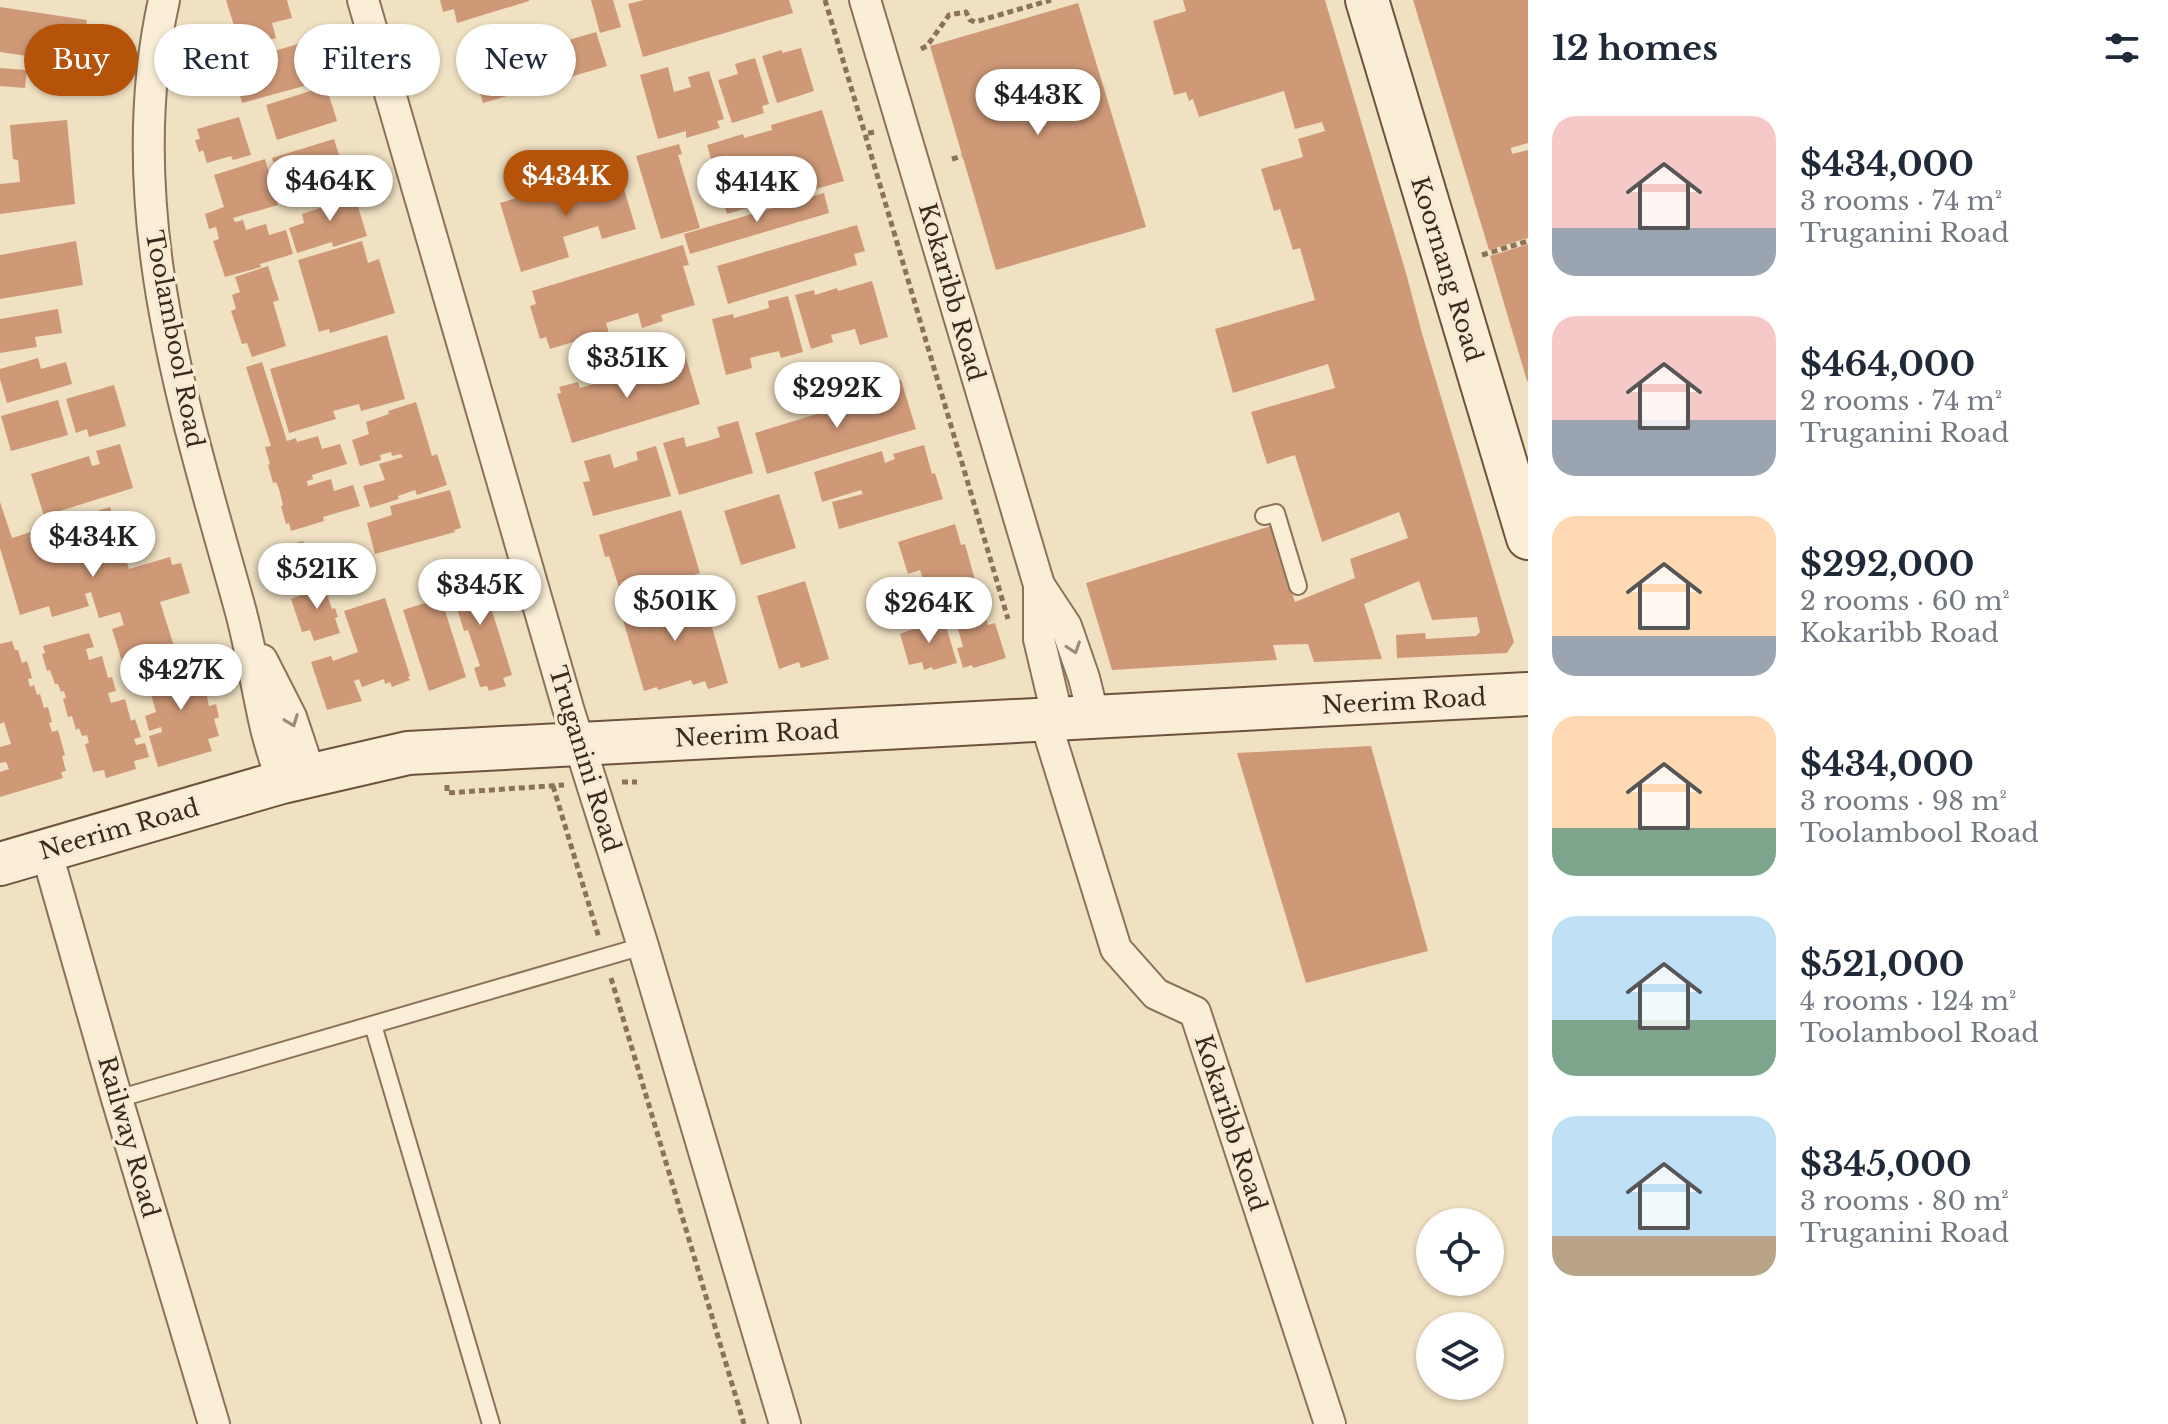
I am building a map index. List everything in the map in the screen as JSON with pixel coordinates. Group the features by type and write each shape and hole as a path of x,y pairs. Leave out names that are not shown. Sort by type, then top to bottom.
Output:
{"main road":[{"name":"Koornang Road","path":"1367,0 1528,538"},
{"name":"Neerim Road","path":"0,864 296,778 408,753 1528,694"}],"street":[{"name":"Toolambool Road","path":"164,0 151,77 148,125 154,255 166,322 245,626 265,726 296,778"},
{"name":"Truganini Road","path":"363,0 579,743 643,946 785,1424"},
{"name":"Kokaribb Road","path":"865,0 1039,585 1039,639 1066,719 1116,949 1156,994 1195,1012 1330,1424"},
{"name":"Railway Road","path":"46,850 214,1424"}],"lane":[{"path":"1264,516 1276,513 1298,586"},
{"path":"117,1099 643,946"},
{"path":"373,1025 491,1424"}],"path":[{"path":"825,0 865,134"},
{"path":"921,49 928,45 949,15 966,12 975,22 1051,0"},
{"path":"952,159 962,156"},
{"path":"1482,255 1528,241"},
{"path":"447,783 447,793 637,782"},
{"path":"553,786 744,1424"}],"building":[{"path":"226,0 287,0 292,18 272,24 234,24"},
{"path":"440,0 529,1 457,23 454,9 443,12"},
{"path":"591,0 613,0 621,27 600,33"},
{"path":"644,0 789,0 793,13 643,57 628,4"},
{"path":"1183,0 1325,0 1514,642 1507,653 1397,658 1396,635 1425,633 1426,639 1476,636 1480,632 1477,617 1432,620 1419,581 1364,604 1382,659 1314,662 1308,644 1273,645 1277,660 1112,670 1086,583 1271,526 1295,602 1355,578 1350,559 1408,538 1399,512 1322,542 1295,455 1267,464 1251,412 1335,388 1328,364 1233,393 1215,329 1315,300 1300,248 1293,250 1280,209 1274,211 1261,169 1303,157 1298,139 1325,131 1322,122 1295,129 1284,91 1199,117 1193,99 1189,101 1186,92 1174,95 1153,21 1186,11"},
{"path":"1413,0 1528,0 1528,143 1511,148 1512,154 1528,150 1528,238 1489,250"},
{"path":"1078,3 1146,227 996,270 930,46"},
{"path":"0,7 87,20 86,24 24,24 24,56 0,52"},
{"path":"596,32 607,66 576,75 576,38"},
{"path":"294,45 294,89 278,93 278,50"},
{"path":"801,48 814,91 777,103 762,56"},
{"path":"755,58 769,104 762,106 764,113 732,123 718,80 738,74 735,64"},
{"path":"668,67 674,92 691,87 688,77 709,71 724,119 717,121 720,128 686,138 686,131 658,139 640,75"},
{"path":"0,68 24,70 24,88 0,86"},
{"path":"240,96 267,96 242,103"},
{"path":"294,96 329,96 337,121 277,140 266,105"},
{"path":"481,96 506,96 483,103"},
{"path":"822,110 844,181 791,196 789,192 727,214 707,145 743,134 744,138 772,130 771,125"},
{"path":"239,117 251,155 233,160 231,156 207,163 203,150 199,152 195,140 200,139 197,129"},
{"path":"67,120 75,204 0,214 0,184 20,182 18,160 13,159 10,125"},
{"path":"334,139 344,171 354,168 359,183 334,191 333,187 286,202 272,158"},
{"path":"679,144 682,154 678,155 700,228 661,239 636,156"},
{"path":"265,159 278,205 233,218 235,222 243,220 246,230 266,224 269,235 286,230 293,254 225,277 213,241 219,239 216,227 209,229 205,214 224,207 214,175"},
{"path":"617,166 636,229 602,239 598,226 563,237 569,257 521,272 500,203 549,188 551,197 585,186 582,177"},
{"path":"347,188 351,201 356,200 367,236 333,247 332,242 297,253 289,228 304,223 302,214 323,207 319,197"},
{"path":"824,193 829,213 690,254 684,234"},
{"path":"857,225 865,251 854,254 857,265 728,304 717,266"},
{"path":"76,241 83,285 0,299 0,255"},
{"path":"362,241 368,263 379,259 395,313 330,333 329,329 319,332 298,260"},
{"path":"1528,244 1528,381 1527,381 1490,256"},
{"path":"683,245 689,265 683,266 695,305 661,315 663,321 642,328 638,313 606,323 610,337 594,342 593,336 550,349 546,337 540,339 530,306 536,304 532,291"},
{"path":"268,266 279,300 273,302 286,346 252,357 247,343 242,344 231,311 236,309 232,295 240,292 235,277"},
{"path":"872,281 888,337 860,345 855,329 831,335 833,342 811,349 795,295 814,290 815,295 837,288 838,291"},
{"path":"788,296 803,352 781,358 779,351 750,358 752,368 726,375 712,319 733,314 734,318 769,308 768,301"},
{"path":"58,309 62,333 35,337 37,347 0,353 0,319"},
{"path":"387,335 405,399 361,411 359,404 333,411 336,419 289,433 270,369"},
{"path":"673,353 675,358 685,355 700,404 572,443 557,394 561,393 559,387 578,382 580,388 631,373 634,379 643,376 645,381 662,376 656,358"},
{"path":"38,358 41,369 66,362 72,384 7,403 0,369"},
{"path":"262,362 287,441 296,438 297,442 318,436 322,449 340,444 347,464 312,475 313,479 307,481 308,486 331,479 334,491 353,485 360,506 291,531 289,523 286,524 279,489 276,482 273,483 268,465 265,447 271,446 246,367"},
{"path":"901,380 916,429 767,474 755,433 886,393 884,385"},
{"path":"114,385 126,426 89,437 87,429 76,433 66,399"},
{"path":"58,400 68,435 11,451 1,416"},
{"path":"416,402 432,456 437,454 447,485 417,495 415,490 398,496 399,499 370,508 363,486 385,480 379,464 403,457 401,454 392,456 391,452 380,455 381,460 360,466 352,440 369,434 366,422"},
{"path":"738,421 753,473 679,495 663,443 684,437 686,447 708,441 720,437 717,427"},
{"path":"120,444 133,488 44,516 31,474 89,456 92,466 100,464 96,451"},
{"path":"924,445 943,499 839,529 832,502 863,494 861,490 822,502 814,472 882,451 885,463 895,459 893,454"},
{"path":"656,446 671,496 593,516 583,482 590,481 584,461 610,454 614,468 638,460 636,452"},
{"path":"450,490 461,528 375,554 367,523 392,515 390,506"},
{"path":"779,494 796,548 741,565 724,511"},
{"path":"0,502 12,538 110,507 129,569 170,557 172,565 181,563 190,593 160,602 174,646 122,661 112,629 124,625 120,612 99,618 91,592 85,594 89,606 52,617 49,606 20,615 0,548"},
{"path":"681,510 700,573 622,597 599,535"},
{"path":"955,524 961,545 965,544 980,608 954,616 953,612 936,617 920,570 908,574 898,542"},
{"path":"303,541 313,576 285,584 275,549"},
{"path":"478,566 512,675 503,678 506,686 489,691 487,686 480,687 474,668 480,666 468,630 464,631 447,576"},
{"path":"324,574 330,591 326,592 332,609 335,608 340,633 314,641 310,630 302,632 291,599 314,590 310,579"},
{"path":"805,581 829,659 801,668 799,662 779,669 757,596"},
{"path":"701,589 728,683 708,689 705,681 693,685 691,680 644,691 621,613"},
{"path":"385,598 410,680 392,687 390,682 385,684 384,679 362,687 359,679 354,681 362,701 327,710 311,662 331,656 333,661 358,652 344,611"},
{"path":"441,598 466,677 429,691 403,610"},
{"path":"984,612 988,625 995,623 1006,658 963,668 957,648 963,647 956,621"},
{"path":"936,619 937,622 944,620 957,663 933,670 932,667 924,670 922,662 909,665 900,634 913,629 912,626"},
{"path":"89,633 94,647 86,649 89,660 102,656 108,678 112,677 116,691 108,693 111,703 125,699 131,721 135,719 141,737 134,739 136,745 145,743 149,757 134,761 136,769 106,778 104,770 93,772 85,744 89,743 87,735 82,736 79,728 76,730 72,716 68,717 64,691 61,692 55,684 50,670 47,671 42,654 45,653 43,646"},
{"path":"12,641 22,663 27,661 32,678 28,679 30,687 34,685 44,708 48,707 52,732 58,730 66,771 61,772 63,778 0,797 0,772 9,769 6,762 0,763 0,747 11,744 4,722 0,724 0,644"},
{"path":"178,657 186,660 189,669 197,666 199,671 210,668 214,685 205,687 209,706 216,704 219,717 214,719 219,736 208,739 212,751 158,767 149,736 162,732 161,727 149,731 145,716 156,712 147,680 157,677 155,669 160,662"},
{"path":"1371,746 1428,951 1306,983 1237,753"}]}
